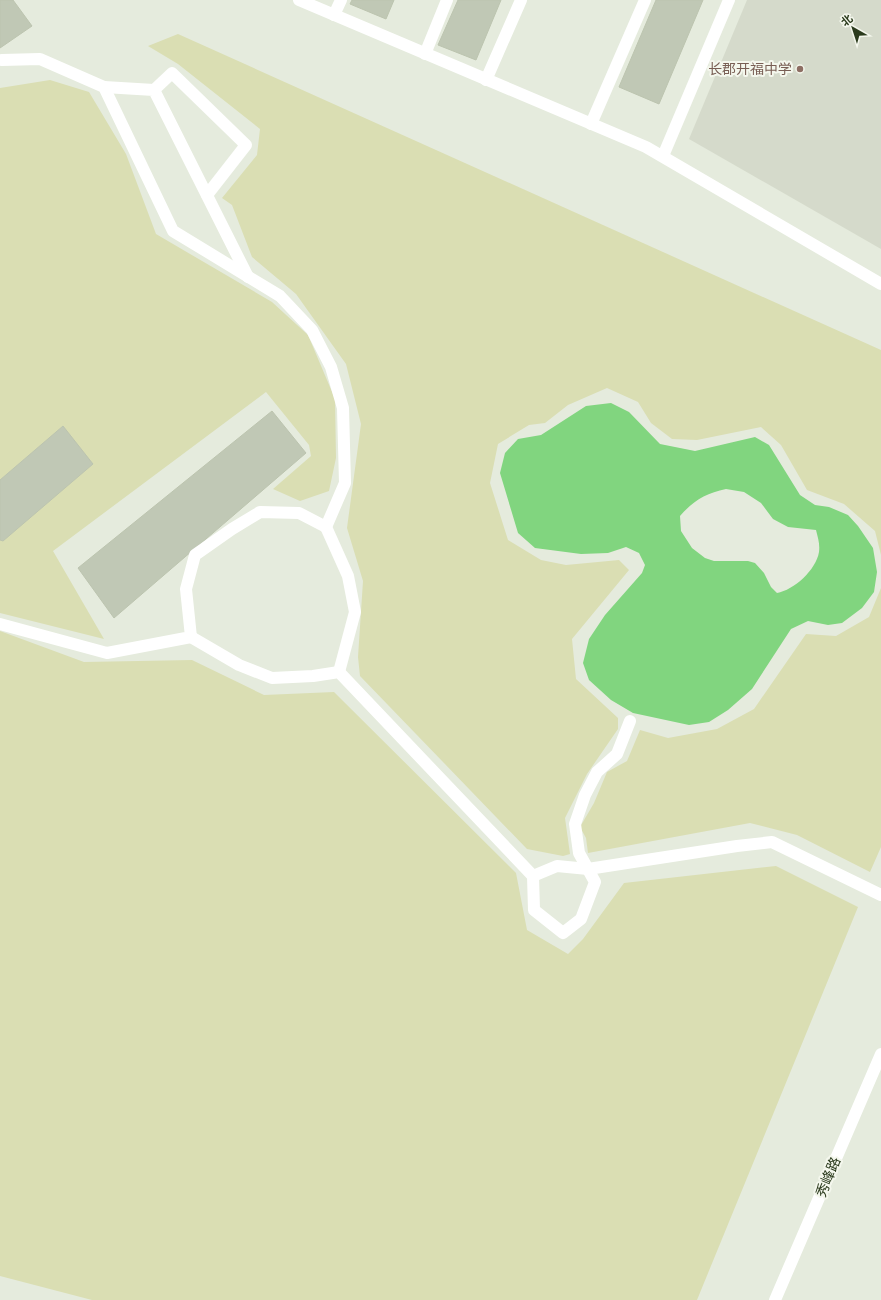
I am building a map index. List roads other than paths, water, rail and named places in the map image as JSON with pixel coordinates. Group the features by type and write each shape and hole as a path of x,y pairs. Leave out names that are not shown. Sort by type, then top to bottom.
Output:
{"street":[{"path":"298,0 663,156 807,243 881,284"},
{"path":"334,16 341,0"},
{"path":"425,54 447,0"},
{"path":"486,80 521,0"},
{"path":"591,124 645,0"},
{"path":"663,156 729,0"},
{"path":"2,60 40,59 104,87 154,90 172,73 246,144 207,195"},
{"path":"104,87 173,231 280,296 312,330 331,367 343,408 345,483 326,527"},
{"path":"154,90 248,277"},
{"path":"191,637 186,589 195,555 232,529 260,512 299,513 326,527 348,576 355,612 339,672"},
{"path":"0,624 107,653 191,637 239,665 272,678 313,676 339,672"},
{"path":"339,672 533,876 534,910 563,933 581,920 595,882 580,853 575,824 588,789 597,772 617,754 630,721"},
{"path":"533,876 557,866 588,869 772,842 881,895"},
{"name":"秀峰路","path":"775,1300 881,1054"}],"place":[{"name":"长郡开福中学","path":"800,69"}]}
